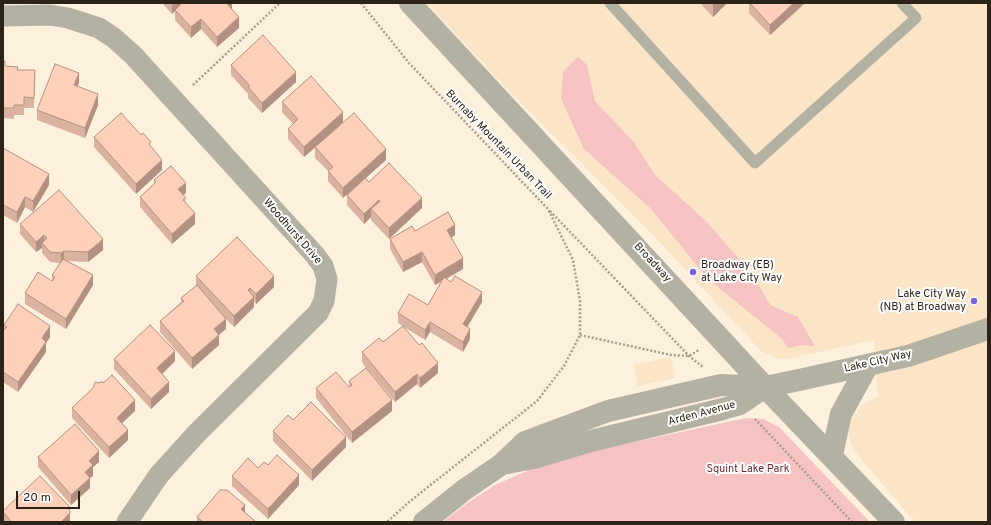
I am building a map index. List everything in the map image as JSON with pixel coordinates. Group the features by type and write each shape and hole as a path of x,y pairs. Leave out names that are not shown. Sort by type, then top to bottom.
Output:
{"street":[{"name":"Broadway","path":"410,3 765,387 832,455 894,522"},
{"name":"Woodhurst Drive","path":"3,16 50,15 68,18 92,25 114,38 133,55 316,255 323,266 327,279 325,295 318,313 197,433 159,475 127,522"},
{"name":"Lake City Way","path":"765,387 908,356 988,329"},
{"path":"832,455 841,414 868,364"},
{"name":"Arden Avenue","path":"424,522 464,490 502,464 534,458 591,441 740,404 765,387"}],"lane":[{"path":"610,3 755,163 916,18 902,3"}],"path":[{"path":"193,85 280,3"},
{"name":"Burnaby Mountain Urban Trail","path":"361,3 409,64 548,209 573,260 580,301 580,334 564,366 537,401 409,502 387,522"},
{"path":"548,209 689,356 700,364"},
{"path":"580,334 671,355 689,356 699,350"},
{"path":"754,418 852,522"}],"shaded area":[{"path":"427,3 988,3 988,522 915,522 856,453 851,445 849,434 851,420 862,405 878,396 874,340 787,359 779,359 761,351 653,235 507,89"},
{"path":"671,357 675,378 638,386 634,365"}],"green space":[{"path":"578,57 587,65 595,101 633,141 655,175 706,221 752,274 770,305 798,317 815,346 802,345 788,348 782,339 708,279 650,208 584,149 561,99 563,71"},
{"name":"Squint Lake Park","path":"746,418 763,419 779,427 870,522 443,522 466,504 495,485 529,470 569,456"}],"building":[{"path":"182,3 228,3 227,4 239,17 217,37 201,19 191,27 175,10"},
{"path":"750,3 794,3 770,25"},
{"path":"263,35 296,72 262,103 248,87 250,86 231,65"},
{"path":"3,61 5,61 5,66 18,67 17,70 35,70 34,98 24,97 24,105 14,105 14,108 3,108"},
{"path":"55,64 79,73 74,85 98,94 85,128 37,110"},
{"path":"311,76 343,112 304,147 288,129 298,119 282,102"},
{"path":"121,113 141,135 143,133 151,142 149,144 162,160 136,184 94,137"},
{"path":"354,113 386,149 343,188 328,171 333,167 315,147"},
{"path":"3,148 49,174 33,201 25,197 17,212 3,205"},
{"path":"389,163 422,198 389,228 371,209 380,201 379,200 364,214 347,195 365,178 369,182"},
{"path":"171,166 186,183 178,189 186,198 183,200 195,213 172,234 140,197 156,182 154,180"},
{"path":"59,190 103,239 88,252 50,252 42,243 47,238 44,235 36,242 20,224"},
{"path":"448,212 455,225 447,230 463,258 435,275 422,252 403,262 390,239 412,226 415,231"},
{"path":"237,237 274,276 256,294 250,288 248,290 254,297 234,316 196,276"},
{"path":"63,259 93,275 66,319 25,293 38,272 52,281 55,277 52,275"},
{"path":"455,276 482,292 463,324 470,329 463,342 430,322 425,330 398,313 409,294 428,305 444,277 451,282"},
{"path":"197,285 226,319 214,329 219,335 192,358 160,321 184,301 181,298"},
{"path":"18,304 50,326 42,338 46,342 18,382 3,372 3,331 7,327 4,325"},
{"path":"150,325 175,351 157,368 169,382 151,399 114,359"},
{"path":"403,326 419,345 422,343 438,363 420,378 417,374 395,392 362,352 379,338 383,342"},
{"path":"366,368 392,400 352,432 316,388 336,372 349,387 352,385 349,381"},
{"path":"112,375 135,400 117,418 128,430 109,447 72,408 93,388 95,382 100,383 102,381 103,383"},
{"path":"311,402 346,437 312,470 273,431 288,415 293,420"},
{"path":"75,424 99,451 89,461 93,465 85,472 90,478 71,495 38,457"},
{"path":"277,455 299,475 268,509 232,476 248,458 258,468 264,462 268,465"},
{"path":"40,476 69,506 70,513 61,522 12,522 3,511"},
{"path":"220,490 227,490 245,505 241,509 256,522 203,522 197,517"}],"place":[{"name":"Broadway (EB) at Lake City Way","path":"693,272"},
{"name":"Lake City Way (NB) at Broadway","path":"974,301"}]}
